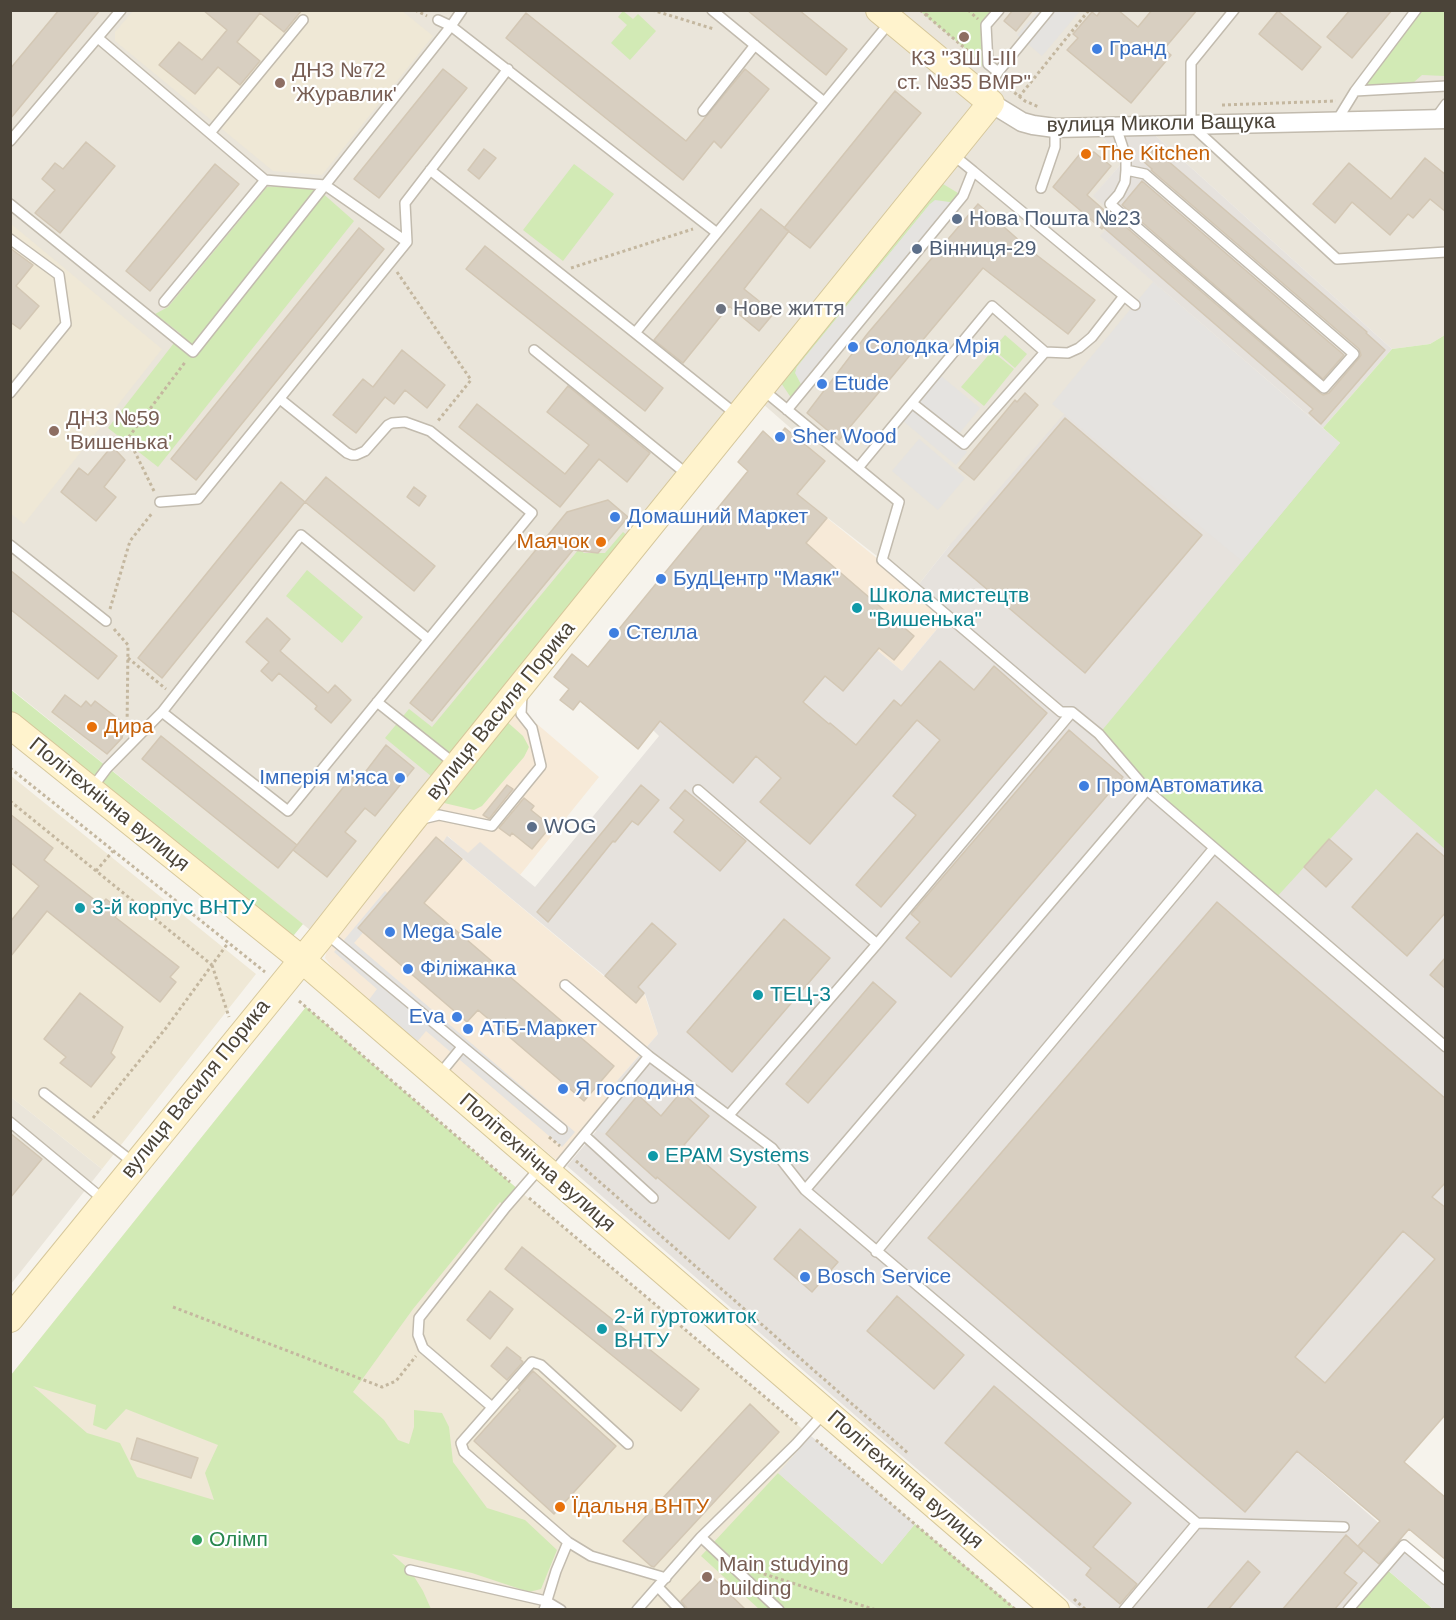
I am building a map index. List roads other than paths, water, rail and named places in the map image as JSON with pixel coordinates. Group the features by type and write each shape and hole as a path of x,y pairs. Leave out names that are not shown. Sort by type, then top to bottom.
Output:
{"street":[{"name":"вулиця Миколи Ващука","path":"885,15 987,99 1022,122 1033,125 1055,128 1116,127 1191,116 1336,122 1440,119"},
{"name":"вулиця Василя Порика","path":"17,1306 136,1164 950,153 987,99"},
{"name":"Політехнічна вулиця","path":"10,725 301,959 826,1411 1062,1602"}],"lane":[{"path":"10,141 121,10"},
{"path":"10,204 193,352 462,10"},
{"path":"712,10 824,102"},
{"path":"998,72 988,64 986,25 999,10"},
{"path":"987,99 998,72 1048,10"},
{"path":"1234,10 1191,63 1191,116 1337,260 1446,252"},
{"path":"1336,122 1354,91 1416,10"},
{"path":"635,333 824,102 885,15"},
{"path":"210,133 303,20"},
{"path":"438,20 451,26 508,69 717,233"},
{"path":"98,38 265,180 325,185 407,242"},
{"path":"703,111 754,45"},
{"path":"160,502 198,499 391,262 407,242 405,203 508,69"},
{"path":"1354,91 1446,86"},
{"path":"1440,119 1446,104"},
{"path":"1116,127 1126,157 1126,170 1125,182 1119,194 1110,204 1324,388 1354,354 1145,174 1126,170"},
{"path":"1041,188 1055,147 1055,128"},
{"path":"950,153 1135,305"},
{"path":"430,170 738,416"},
{"path":"787,411 963,196 973,171"},
{"path":"164,302 265,180"},
{"path":"10,238 59,275 66,324 10,393"},
{"path":"858,468 992,306 1045,352 1068,353 1092,337 1124,296"},
{"path":"534,350 690,476"},
{"path":"912,403 964,444 1045,352"},
{"path":"761,388 899,502 882,560 1061,712 1072,712 1099,734 1147,790 1446,1047"},
{"path":"162,712 288,811 531,513 430,431 405,422 393,423 388,425 365,451 352,455 280,399"},
{"path":"90,790 107,768 162,712 301,535 428,639"},
{"path":"10,545 106,621"},
{"path":"411,822 439,815 492,826 541,766 532,728 521,714 522,684"},
{"path":"377,702 457,765"},
{"path":"729,1115 878,944 1072,712"},
{"path":"698,790 878,944"},
{"path":"805,1190 1147,790"},
{"path":"876,1252 1214,848"},
{"path":"334,940 562,1129"},
{"path":"565,985 649,1056 772,1148 805,1190 1197,1523 1344,1527"},
{"path":"438,1077 462,1047"},
{"path":"492,1407 423,1348 418,1335 419,1318 520,1191 568,1154 649,1056"},
{"path":"44,1093 136,1164"},
{"path":"10,1122 105,1202"},
{"path":"584,1135 653,1198"},
{"path":"628,1444 542,1365 532,1362 461,1443 464,1452 568,1542 591,1556 666,1578"},
{"path":"637,1610 701,1537 826,1411"},
{"path":"1124,1610 1197,1523"},
{"path":"701,1537 779,1610"},
{"path":"545,1605 568,1542"},
{"path":"1348,1610 1404,1545 1446,1580"},
{"path":"410,1570 561,1610"},
{"path":"658,1587 680,1610"}],"place":[{"name":"КЗ \"ЗШ І-ІІІ ст. №35 ВМР\"","path":"964,37"},
{"name":"Гранд","path":"1097,49"},
{"name":"ДНЗ №72 'Журавлик'","path":"280,83"},
{"name":"The Kitchen","path":"1086,154"},
{"name":"Нова Пошта №23","path":"957,219"},
{"name":"Вінниця-29","path":"917,249"},
{"name":"Нове життя","path":"721,309"},
{"name":"Солодка Мрія","path":"853,347"},
{"name":"Etude","path":"822,384"},
{"name":"ДНЗ №59 'Вишенька'","path":"54,431"},
{"name":"Sher Wood","path":"780,437"},
{"name":"Домашний Маркет","path":"615,517"},
{"name":"Маячок","path":"601,542"},
{"name":"БудЦентр \"Маяк\"","path":"661,579"},
{"name":"Школа мистецтв \"Вишенька\"","path":"857,608"},
{"name":"Стелла","path":"614,633"},
{"name":"Дира","path":"92,727"},
{"name":"Імперія м'яса","path":"400,778"},
{"name":"ПромАвтоматика","path":"1084,786"},
{"name":"WOG","path":"532,827"},
{"name":"3-й корпус ВНТУ","path":"80,908"},
{"name":"Mega Sale","path":"390,932"},
{"name":"Філіжанка","path":"408,969"},
{"name":"ТЕЦ-3","path":"758,995"},
{"name":"Eva","path":"457,1017"},
{"name":"АТБ-Маркет","path":"468,1029"},
{"name":"Я господиня","path":"563,1089"},
{"name":"EPAM Systems","path":"653,1156"},
{"name":"Bosch Service","path":"805,1277"},
{"name":"2-й гуртожиток ВНТУ","path":"602,1329"},
{"name":"Їдальня ВНТУ","path":"560,1507"},
{"name":"Олімп","path":"197,1540"},
{"name":"Main studying building","path":"707,1577"}]}
